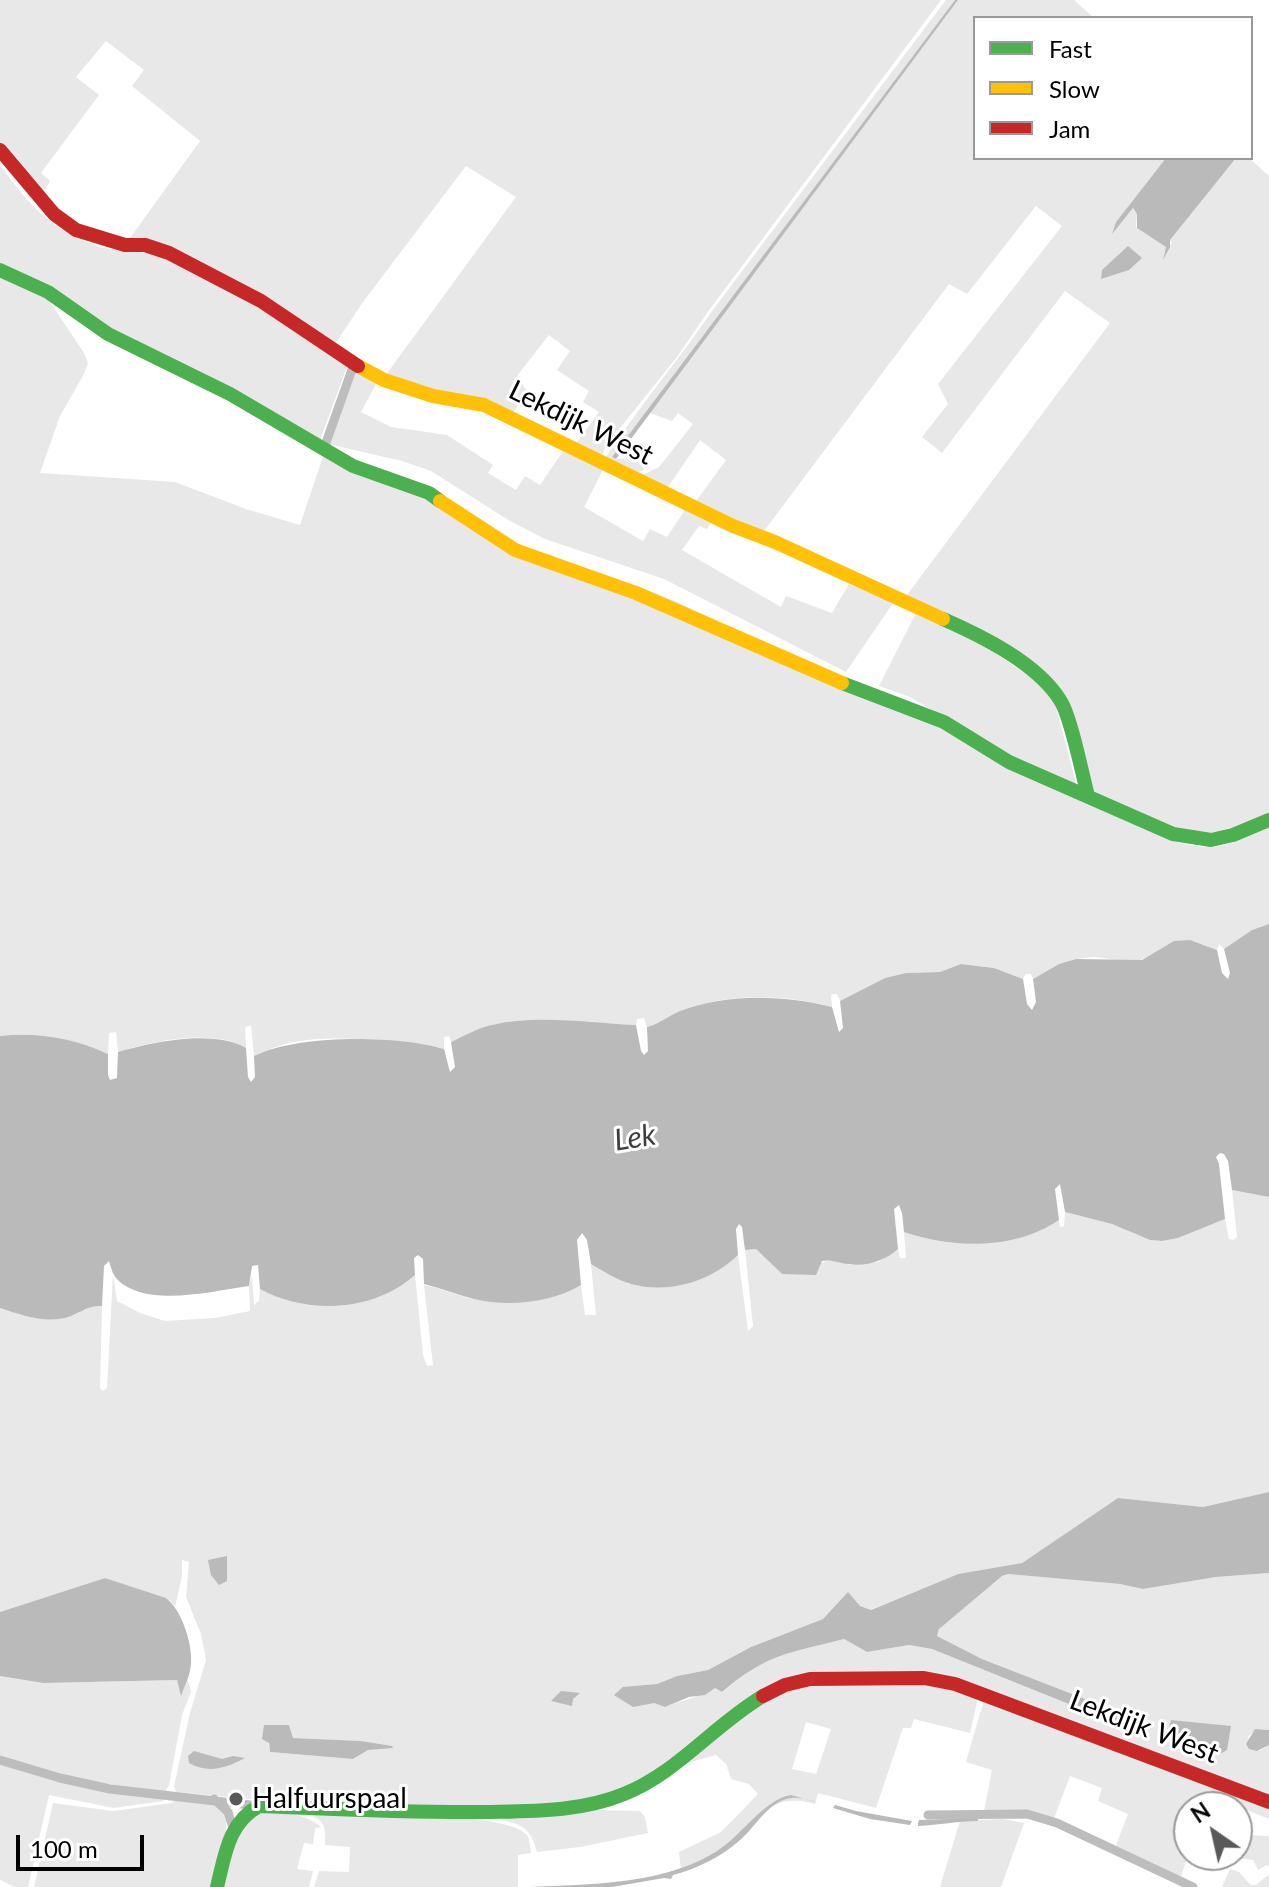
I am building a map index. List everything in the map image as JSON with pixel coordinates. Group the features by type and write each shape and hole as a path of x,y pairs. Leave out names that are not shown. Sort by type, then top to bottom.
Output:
{"street":[{"name":"Lekdijk West","path":"0,150 54,214 76,230 125,245 145,245 169,253 261,301 354,364 384,380 433,396 484,405 733,526 984,637 1043,679 1062,702 1088,796"},
{"path":"0,270 48,292 108,334 230,394 323,451 353,466 429,493 515,550 636,593 834,680 913,708 944,722 1009,762 1193,841 1220,840 1269,820"},
{"path":"323,451 354,364"},
{"name":"Lekdijk West","path":"259,1806 446,1813 535,1811 592,1803 624,1794 650,1781 763,1696 792,1681 924,1678 955,1684 1001,1700 1269,1802"},
{"path":"0,1760 110,1789 259,1806"},
{"path":"214,1799 228,1812 233,1828"},
{"path":"217,1887 233,1828 244,1814 259,1806"},
{"path":"928,1815 1027,1814 1057,1823 1193,1887"}],"shaded area":[{"path":"0,0 941,0 677,357 608,443 600,459 574,446 599,412 583,402 589,391 557,370 570,351 549,335 517,376 527,391 511,416 385,376 516,197 466,166 363,302 333,347 130,238 200,141 132,86 144,70 106,41 76,77 99,95 41,173 50,181 41,196 0,147"},
{"path":"946,0 955,0 612,457 638,458 644,469 636,475 604,460 712,311"},
{"path":"958,0 1074,0 1092,16 973,16 973,160 1164,160 1116,222 1113,231 1133,208 1137,214 1136,227 1166,247 1164,256 1172,242 1169,241 1234,160 1251,160 1269,176 1269,816 1238,830 1183,835 1091,792 1062,699 1031,666 904,599 1110,323 1065,291 942,453 922,437 948,404 938,384 1062,226 1036,206 967,294 949,284 761,535 694,504 726,460 700,440 666,490 638,477 659,467 693,424 678,413 672,421 650,413"},
{"path":"0,164 33,206 75,237 108,249 150,254 174,261 263,310 347,367 320,440 103,324 51,286 0,263"},
{"path":"0,276 48,299 88,363 60,416 40,473 175,482 246,509 300,525 323,457 392,473 436,490 532,552 675,601 937,723 1004,767 1176,842 1214,847 1269,826 1269,924 1252,930 1224,949 1219,944 1217,950 1190,940 1135,962 1094,957 1076,959 1059,964 1033,979 1031,974 1026,974 1023,979 994,968 961,964 940,972 906,973 885,978 840,1001 837,994 833,994 832,1007 775,998 736,998 698,1005 647,1027 644,1018 637,1019 636,1025 564,1021 495,1024 451,1042 449,1036 444,1037 444,1049 396,1041 321,1039 287,1044 254,1056 251,1025 245,1027 246,1048 217,1039 183,1038 118,1052 116,1032 109,1033 108,1054 55,1038 0,1036"},
{"path":"355,371 377,382 361,412 391,427 447,435 493,465 488,473 516,490 525,476 540,485 563,451 603,470 584,507 643,541 650,529 667,537 685,510 711,523 707,529 699,526 682,550 781,607 786,596 832,613 849,584 893,603 846,672 664,579 545,539 510,521 431,471 328,444"},
{"path":"916,613 976,640 1042,685 1054,700 1076,783 1074,786 1031,768 910,697 879,686"},
{"path":"1232,1190 1269,1197 1269,1492 1203,1507 1118,1498 1022,1563 958,1574 870,1610 860,1606 848,1593 823,1619 751,1647 708,1670 677,1676 657,1684 623,1688 665,1707 715,1688 723,1692 756,1666 784,1653 844,1639 867,1652 909,1645 932,1649 1121,1725 1121,1713 982,1659 937,1636 940,1628 965,1603 1008,1574 1120,1584 1143,1589 1216,1577 1269,1573 1269,1730 1256,1729 1248,1737 1259,1751 1269,1745 1269,1797 948,1678 797,1678 646,1780 588,1800 511,1807 354,1809 176,1792 174,1786 190,1713 206,1660 201,1634 186,1597 189,1562 182,1560 175,1607 170,1600 105,1578 0,1612 0,1308 36,1318 53,1319 102,1306 100,1388 103,1391 107,1388 113,1275 117,1301 165,1321 215,1318 250,1311 249,1286 252,1276 254,1305 259,1301 260,1289 298,1303 340,1306 380,1296 415,1275 423,1355 427,1366 433,1365 424,1285 468,1298 501,1302 529,1301 581,1285 585,1315 596,1315 591,1264 629,1284 707,1275 738,1255 748,1331 753,1326 745,1250 756,1249 782,1274 831,1260 850,1265 878,1262 898,1249 900,1258 906,1258 904,1232 963,1244 984,1244 1023,1237 1059,1220 1060,1227 1064,1226 1065,1212 1112,1224 1150,1240 1162,1241 1178,1238 1225,1219 1229,1239 1237,1237","holes":["264,1725 289,1725 293,1738 361,1741 391,1746 368,1750 353,1759 270,1752"]},
{"path":"0,1676 43,1683 177,1680 181,1694 188,1680 191,1692 182,1715 165,1793 76,1779 0,1757"},
{"path":"931,1682 978,1698 970,1733 914,1719 911,1728 903,1728 876,1808 818,1793 815,1804 798,1801 774,1805 727,1849 681,1871 679,1852 721,1832 758,1794 749,1784 731,1779 726,1764 716,1755 680,1765 770,1696 803,1685","holes":["806,1722 831,1729 816,1774 792,1769"]},
{"path":"991,1700 1232,1791 1173,1791 1173,1871 1183,1871 1180,1879 1115,1848 1128,1814 1098,1801 1102,1788 1070,1776 1053,1821 984,1811 992,1770 966,1762 983,1703"},
{"path":"0,1762 163,1801 114,1808 49,1795 28,1887 15,1887 0,1880"},
{"path":"1253,1799 1269,1805 1269,1819 1253,1812"},
{"path":"174,1800 207,1802 223,1811 226,1831 213,1887 34,1887 53,1803 113,1811 172,1803"},
{"path":"583,1807 640,1811 645,1817 648,1833 537,1852 530,1834 520,1825 487,1816"},
{"path":"295,1810 418,1814 487,1821 513,1827 527,1835 531,1853 518,1855 518,1887 314,1887 319,1871 349,1872 350,1847 325,1845 325,1829 320,1820"},
{"path":"265,1811 302,1816 321,1827 315,1828 313,1844 304,1843 297,1869 313,1871 309,1887 221,1887 236,1835 244,1822"},
{"path":"1003,1819 1024,1823 1001,1887 940,1887 960,1821"},
{"path":"1253,1835 1269,1836 1269,1867 1267,1865 1258,1870 1253,1860"},
{"path":"1229,1871 1239,1872 1251,1885 1256,1885 1269,1874 1269,1887 1222,1887"}],"water":[{"path":"958,0 616,459 612,457"},
{"path":"1164,160 1234,160 1170,240 1163,260 1166,247 1137,228 1137,214 1133,208 1112,234 1116,222"},
{"path":"1128,246 1142,258 1129,270 1101,279 1102,270"},
{"name":"Lek","path":"1269,924 1269,1197 1232,1190 1228,1161 1220,1153 1216,1157 1225,1219 1178,1238 1150,1240 1112,1224 1065,1212 1060,1184 1055,1189 1059,1220 1042,1230 984,1244 943,1242 904,1232 899,1205 894,1209 898,1249 868,1264 822,1261 816,1275 782,1274 756,1249 745,1250 739,1224 736,1229 738,1255 702,1279 674,1286 631,1284 591,1264 587,1240 582,1233 577,1240 581,1285 556,1296 529,1302 487,1301 424,1284 423,1259 418,1255 414,1258 415,1275 398,1287 360,1303 340,1306 298,1303 260,1289 258,1265 252,1266 249,1286 179,1296 143,1293 116,1278 109,1261 104,1266 102,1306 53,1320 0,1308 0,1036 55,1038 95,1048 108,1054 110,1080 117,1078 118,1052 165,1041 200,1038 233,1042 246,1048 251,1082 255,1077 254,1056 321,1040 375,1039 424,1044 444,1049 450,1072 455,1067 451,1042 487,1026 526,1020 636,1025 644,1055 648,1051 647,1027 698,1005 756,998 814,1003 832,1007 839,1032 843,1028 840,1001 885,978 906,973 940,972 961,964 994,968 1023,979 1027,1004 1032,1010 1036,1002 1033,979 1059,964 1076,959 1142,960 1174,941 1190,940 1217,950 1222,973 1228,979 1230,973 1224,949 1252,930"},
{"path":"1269,1492 1269,1573 1216,1577 1143,1589 1120,1584 1008,1574 939,1629 937,1636 982,1659 1121,1713 1121,1725 932,1649 909,1645 867,1652 844,1639 780,1656 753,1669 722,1692 715,1688 705,1695 689,1697 665,1707 654,1703 633,1707 614,1695 623,1687 657,1684 677,1676 708,1670 751,1647 823,1619 848,1592 860,1606 871,1610 958,1574 1022,1563 1118,1498 1203,1507"},
{"path":"227,1556 227,1581 219,1585 211,1575 208,1560"},
{"path":"105,1578 166,1598 177,1611 185,1628 191,1656 190,1673 181,1696 177,1680 43,1683 0,1676 0,1612"},
{"path":"561,1691 580,1693 573,1699 572,1706 551,1701"},
{"path":"1171,1720 1231,1726 1227,1750 1218,1755 1170,1735"},
{"path":"264,1725 289,1725 293,1738 361,1741 393,1748 368,1750 353,1759 270,1752 269,1743 262,1739"},
{"path":"1255,1729 1269,1730 1269,1745 1257,1751 1249,1749 1246,1744"},
{"path":"194,1751 222,1759 233,1756 245,1758 210,1769 189,1763 188,1756"},
{"path":"791,1795 806,1800 791,1798 775,1804 732,1847 708,1862 673,1875 671,1879 612,1887 529,1887 624,1881 670,1872 712,1854 770,1804"},
{"path":"835,1805 912,1821 910,1825 870,1819 833,1808"},
{"path":"978,1818 978,1821 918,1826 919,1820"}],"traffic: fast":[{"path":"0,270 48,292 108,334 230,394 353,466 429,493 440,501"},
{"path":"943,619 1008,652 1050,687 1068,719 1088,796"},
{"path":"842,683 944,722 1009,762 1173,834 1211,840 1233,835 1269,820"},
{"path":"217,1887 234,1831 240,1821 259,1806 457,1812 538,1811 591,1804 624,1794 661,1774 763,1696"}],"traffic: slow":[{"path":"358,366 384,380 433,396 484,405 733,526 943,619"},
{"path":"440,501 515,550 636,593 842,683"}],"traffic: jam":[{"path":"0,150 54,214 76,230 125,245 145,245 169,253 261,301 358,366"},
{"path":"763,1696 785,1685 810,1679 924,1678 955,1684 1269,1802"}],"place":[{"name":"Halfuurspaal","path":"236,1799"}]}
